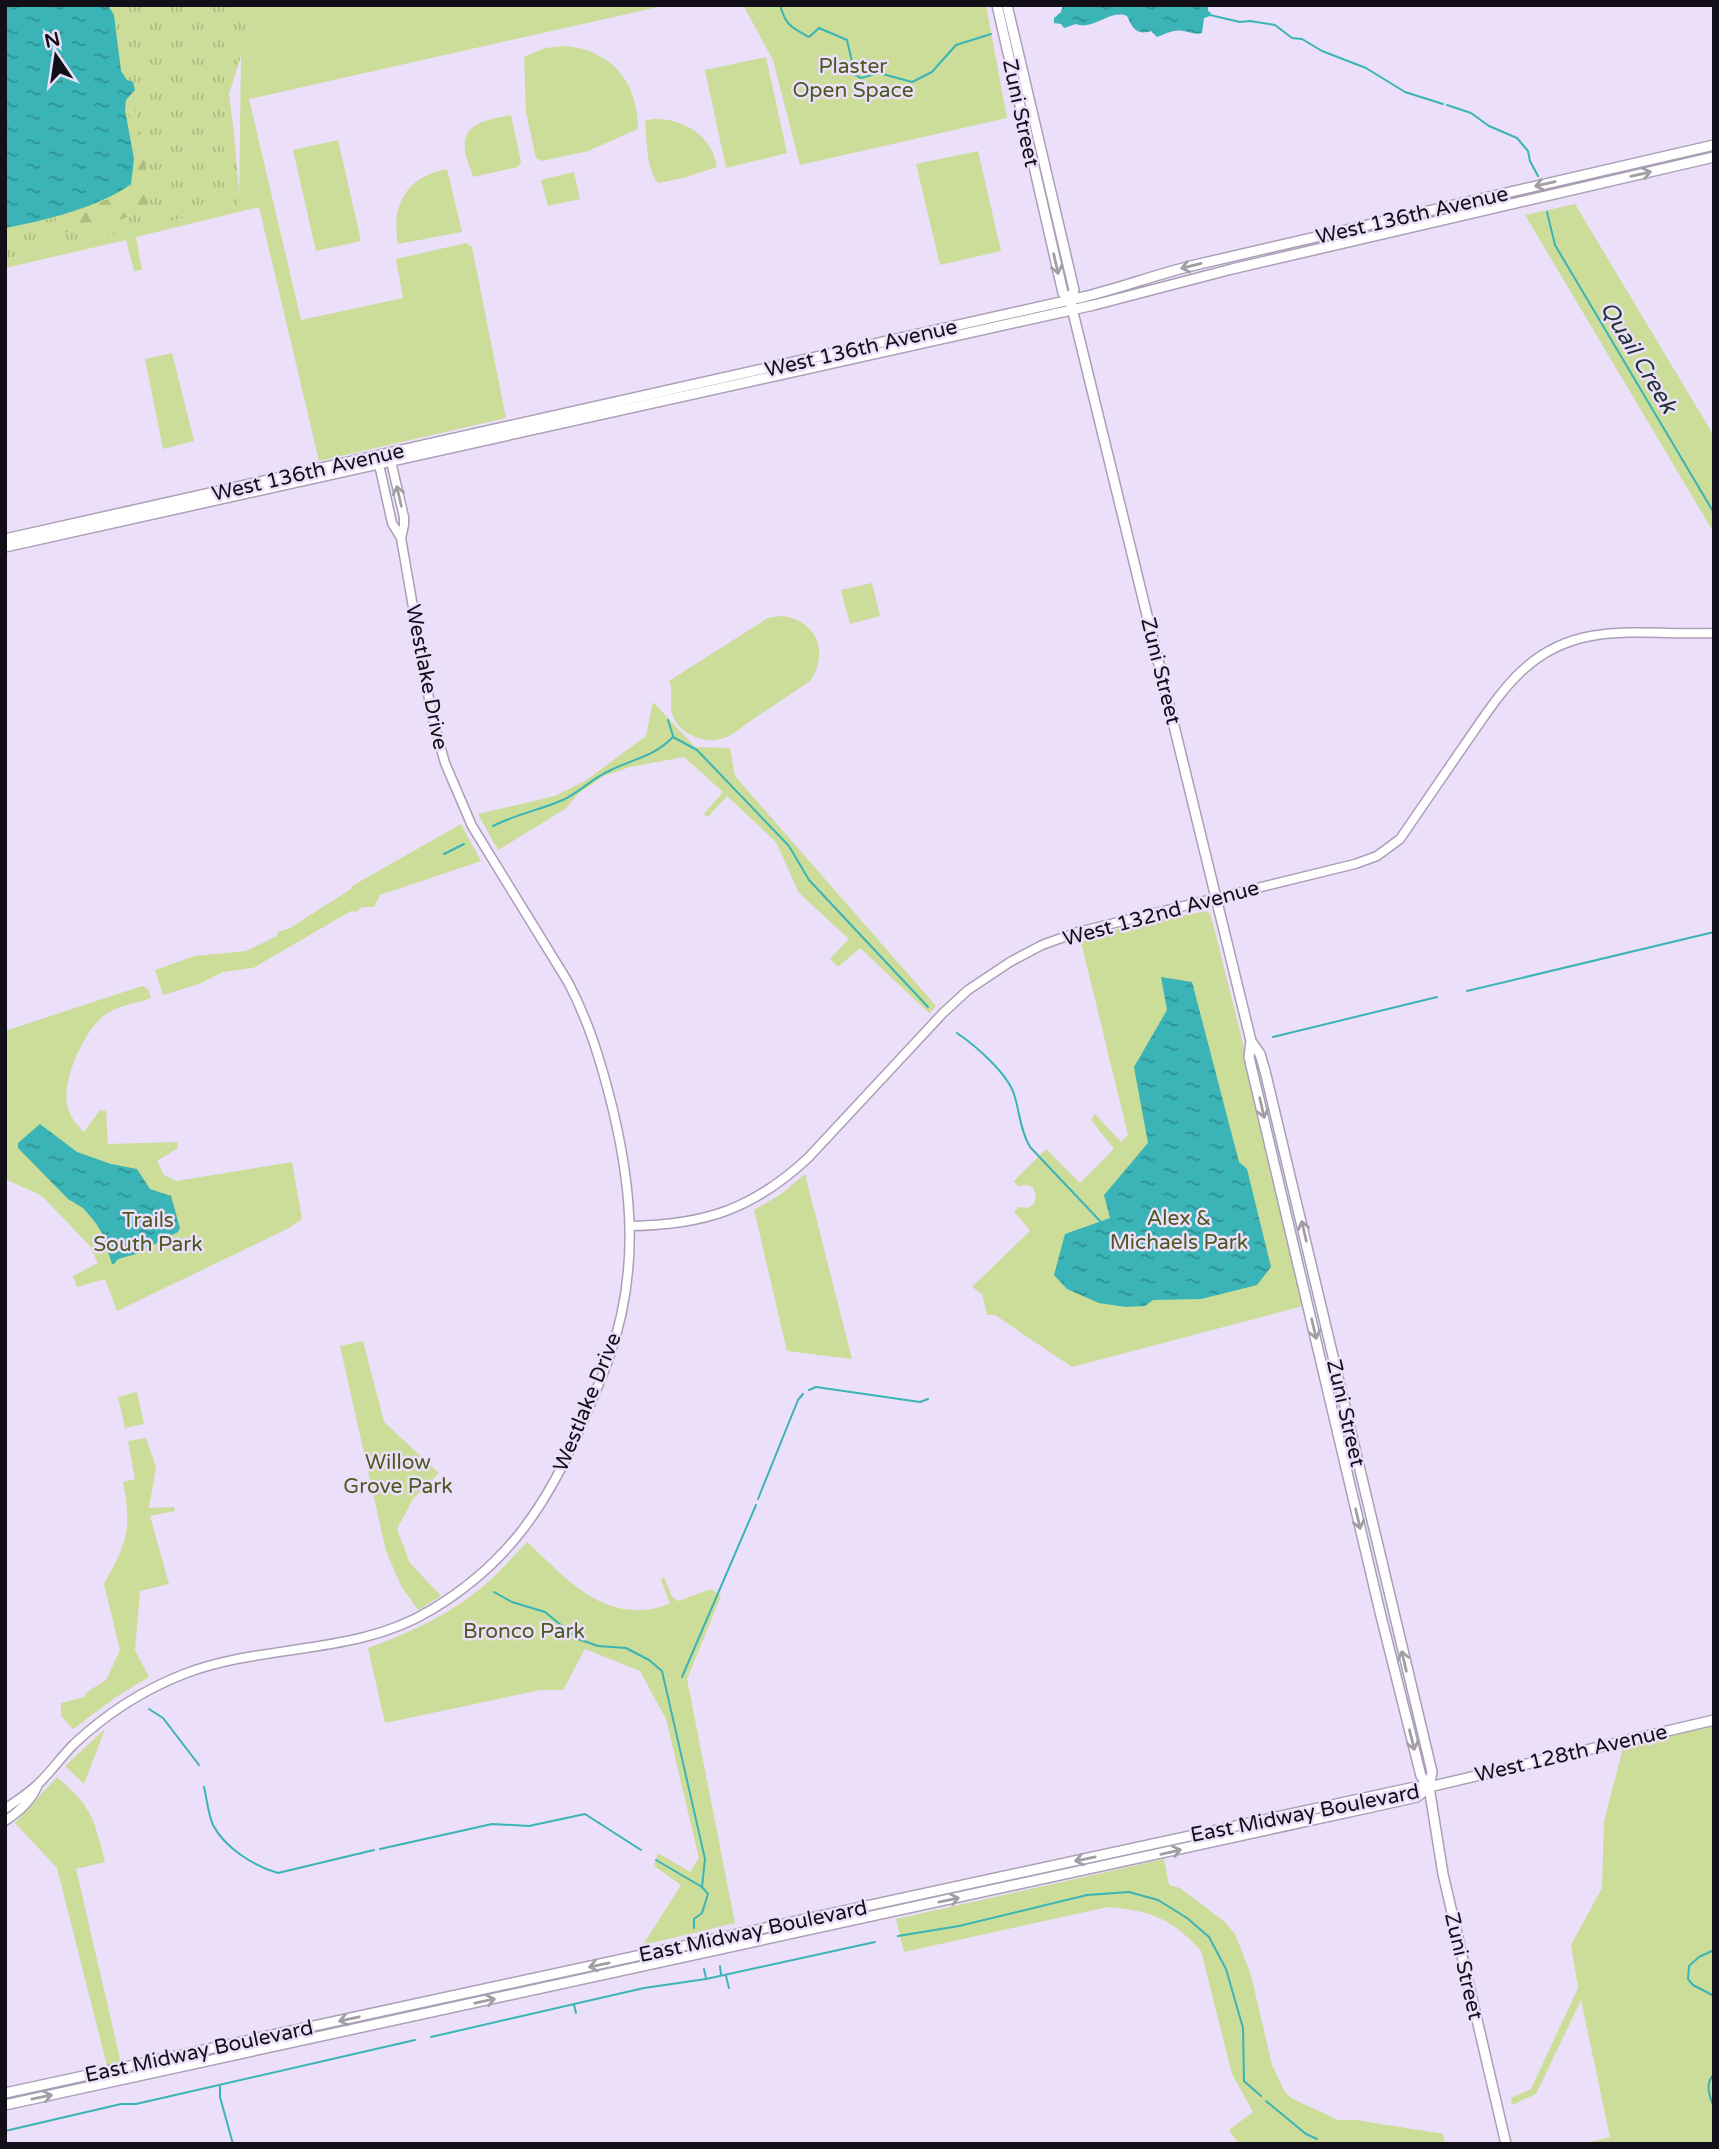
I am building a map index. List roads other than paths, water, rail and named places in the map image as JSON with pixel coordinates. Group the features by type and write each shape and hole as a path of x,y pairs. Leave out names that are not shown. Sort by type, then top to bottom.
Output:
{"main road":[{"name":"Zuni Street","path":"997,5 1008,32 1073,290 1071,304 1251,1041 1250,1056 1380,1612 1421,1776 1429,1787 1443,1874 1506,2144"},
{"name":"Zuni Street","path":"1007,5 1008,32"},
{"name":"West 136th Avenue","path":"390,457 640,405 1071,304 1155,275 1195,265 1714,145"},
{"name":"West 136th Avenue","path":"1071,304 1126,298 1232,269 1714,157"},
{"name":"West 136th Avenue","path":"5,547 647,396 884,347"},
{"path":"640,405 647,396"},
{"name":"West 136th Avenue","path":"5,539 378,460"},
{"name":"West 128th Avenue","path":"1429,1787 1714,1720"},
{"name":"East Midway Boulevard","path":"5,2093 1415,1787 1429,1787"},
{"name":"East Midway Boulevard","path":"5,2105 1335,1816 1417,1797 1429,1787"}],"street":[{"name":"Westlake Drive","path":"5,1810 38,1784 96,1725 162,1684 198,1669 236,1659 345,1642 381,1633 400,1626 454,1595 490,1566 519,1536 540,1508 567,1458 610,1356 623,1307 629,1260 630,1226 623,1148 590,1029 568,982 472,826 440,748 401,538 404,522 390,457"},
{"name":"Westlake Drive","path":"378,460 392,523 401,538"},
{"name":"West 132nd Avenue","path":"630,1226 679,1224 713,1216 745,1203 781,1181 808,1158 943,1013 968,990 1010,961 1078,932 1355,864 1390,848 1400,839 1511,679 1532,661 1565,643 1606,634 1714,633"},
{"name":"Westlake Drive","path":"5,1821 31,1799 38,1784"}],"water":[{"path":"5,5 108,5 114,15 121,71 127,80 133,82 135,90 126,100 125,110 134,159 131,184 88,206 5,228"},
{"path":"1063,5 1208,5 1208,11 1211,13 1204,18 1202,33 1176,31 1157,37 1151,31 1138,31 1127,16 1120,15 1089,25 1076,24 1064,28 1061,24 1054,23 1054,18 1061,12"},
{"path":"1161,977 1192,982 1239,1162 1247,1169 1271,1267 1257,1285 1201,1299 1153,1300 1145,1306 1126,1307 1099,1303 1067,1289 1054,1275 1065,1234 1110,1218 1104,1195 1148,1143 1134,1067 1167,1010"},
{"path":"40,1124 77,1152 111,1164 137,1169 150,1189 171,1196 180,1228 178,1232 112,1264 102,1233 95,1222 83,1208 68,1199 18,1148 18,1143"}],"waterway":[{"name":"Quail Creek","path":"780,5 790,25 809,37 819,28 847,40 855,75 861,78 879,73 912,82 932,72 956,45 991,34"},
{"name":"Quail Creek","path":"1210,15 1240,22 1275,25 1292,38 1302,39 1322,51 1366,68 1405,92 1443,104"},
{"name":"Quail Creek","path":"1447,105 1471,113 1489,126 1517,138 1528,151 1538,176"},
{"name":"Quail Creek","path":"1547,212 1555,245 1714,513"},
{"path":"668,720 673,736"},
{"path":"493,826 565,799 605,773 651,753 673,737 697,750 789,846 809,880 928,1007"},
{"path":"444,854 464,844"},
{"path":"1467,991 1714,932"},
{"path":"1273,1037 1437,997"},
{"path":"957,1033 982,1052 1005,1077 1014,1094 1022,1128 1030,1147 1100,1221"},
{"path":"809,1390 816,1387 920,1402 928,1399"},
{"path":"758,1499 798,1400 803,1394"},
{"path":"682,1677 756,1505"},
{"path":"494,1592 512,1602 545,1612 578,1639 598,1646 626,1648 649,1660 662,1671 705,1859 702,1887"},
{"path":"149,1709 163,1718 199,1765"},
{"path":"204,1787 211,1821 218,1833 241,1855 269,1870 278,1873 374,1850"},
{"path":"380,1849 492,1824 529,1826 585,1814 641,1850"},
{"path":"656,1860 702,1887 708,1894 702,1913 694,1919 694,1928"},
{"path":"898,1936 959,1926 1087,1895 1129,1892 1158,1900 1187,1918 1209,1937 1226,1969 1243,2028 1244,2081 1261,2096"},
{"path":"431,2037 644,1988 706,1979 875,1942"},
{"path":"1714,1950 1699,1957 1689,1966 1688,1979 1693,1985 1714,1996"},
{"path":"720,1966 721,1975"},
{"path":"704,1969 706,1978"},
{"path":"726,1976 729,1988"},
{"path":"574,2005 576,2013"},
{"path":"5,2131 415,2040"},
{"path":"1714,2074 1709,2086 1714,2108"},
{"path":"220,2085 220,2097 233,2144"},
{"path":"1266,2101 1306,2134 1317,2139"}],"park label":[{"name":"Plaster Open Space","path":"853,78"},
{"name":"Alex & Michaels Park","path":"1179,1230"},
{"name":"Trails South Park","path":"148,1232"},
{"name":"Willow Grove Park","path":"398,1474"},
{"name":"Bronco Park","path":"524,1631"}]}
